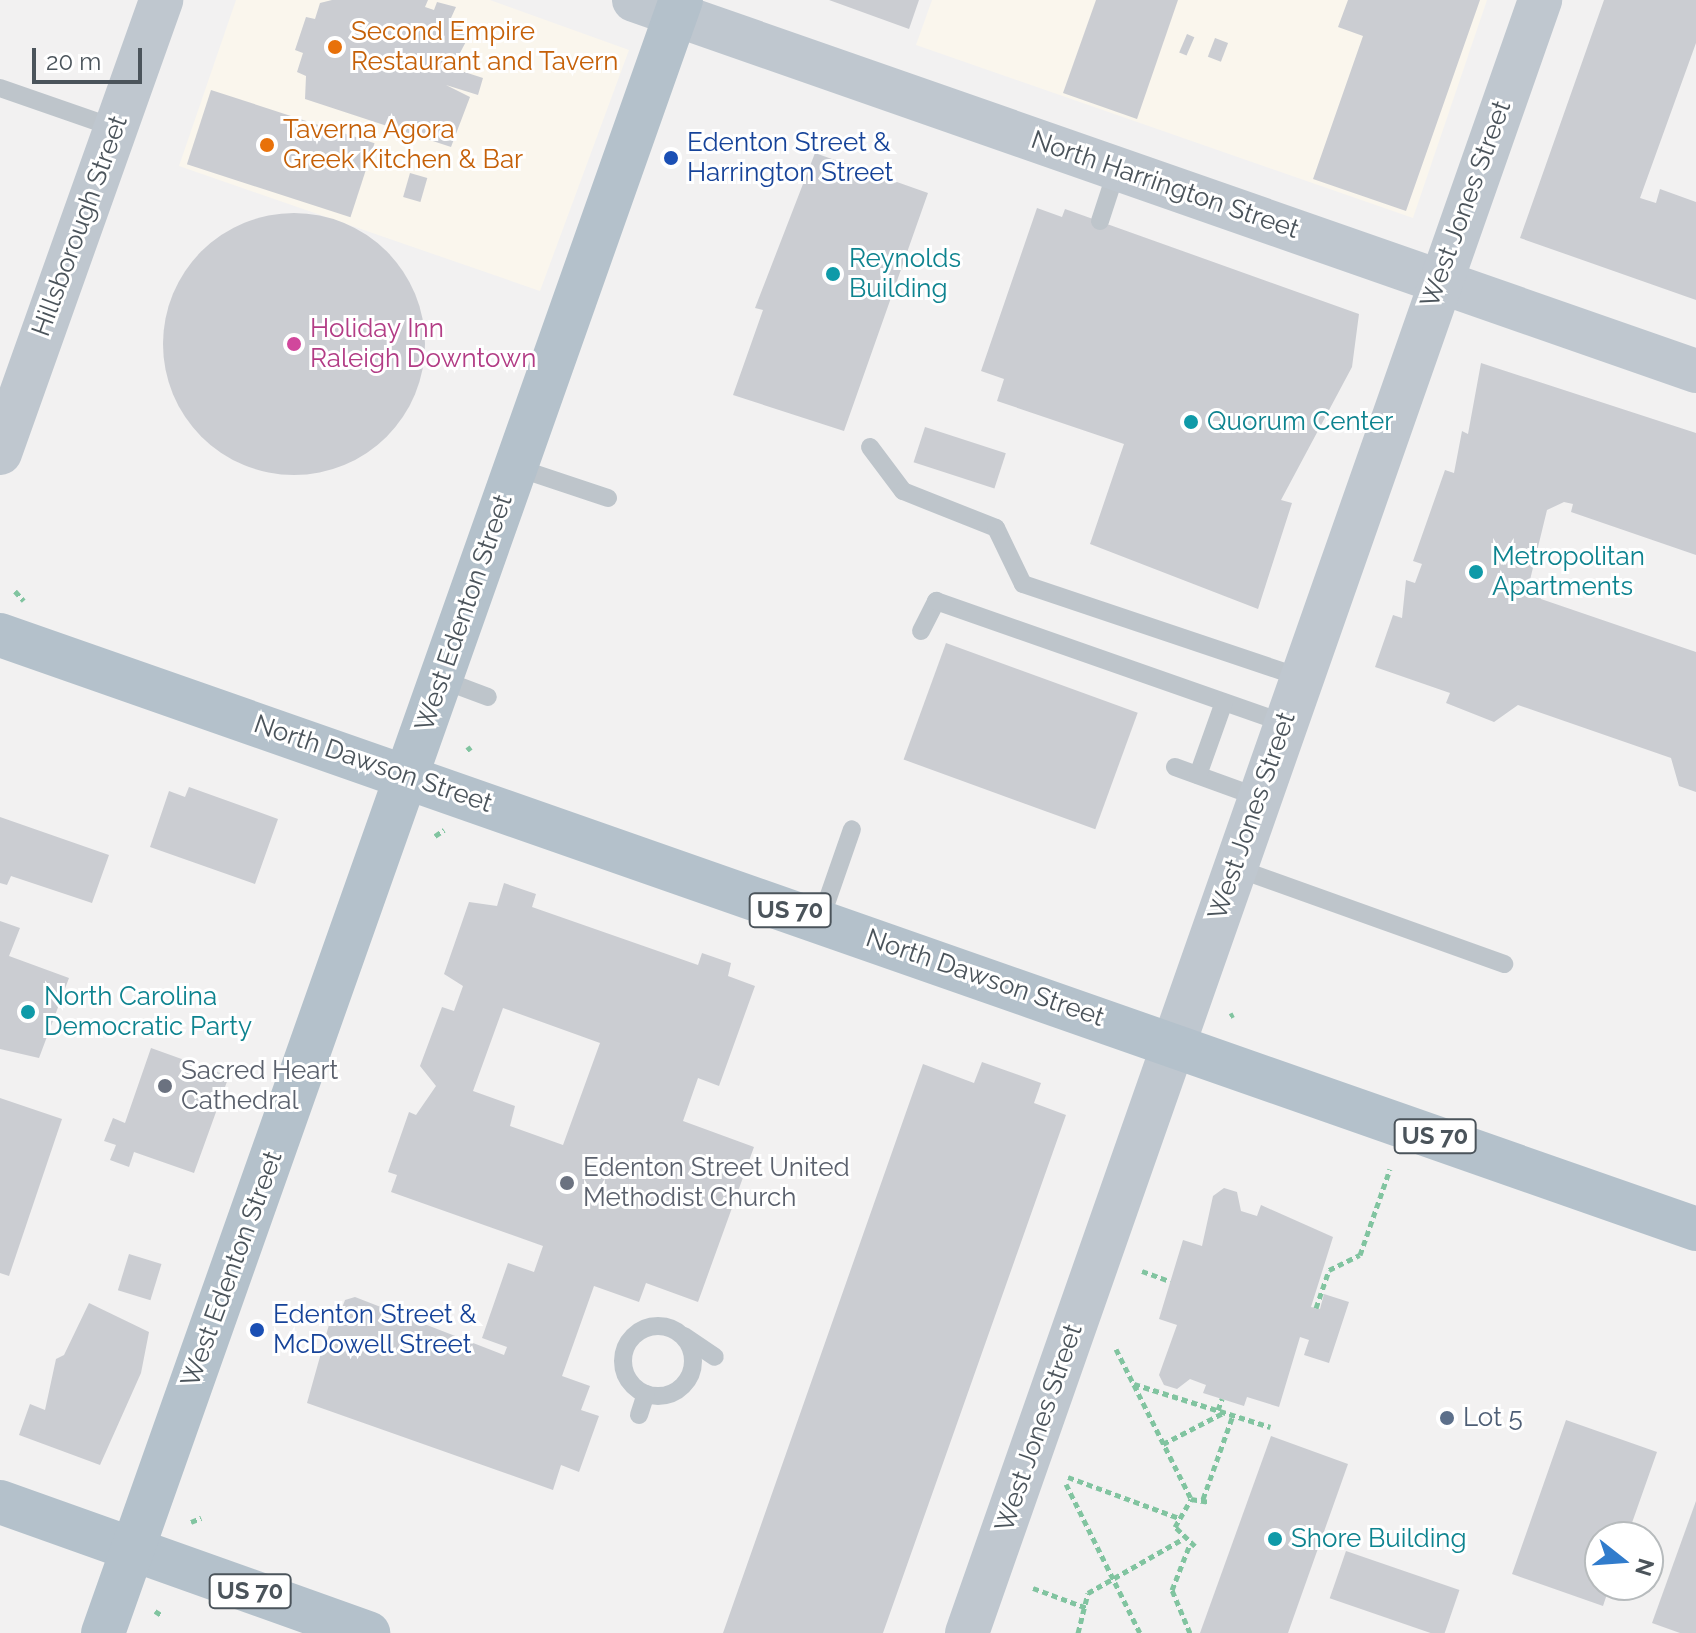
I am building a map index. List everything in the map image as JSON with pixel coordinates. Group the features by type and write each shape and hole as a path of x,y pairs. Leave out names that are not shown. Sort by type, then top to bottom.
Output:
{"main road":[{"name":"West Edenton Street","path":"103,1633 679,7"},
{"name":"North Dawson Street","path":"0,635 1696,1229"},
{"name":"US 70","path":"0,1502 368,1633"}],"street":[{"name":"Hillsborough Street","path":"0,453 161,0"},
{"name":"North Harrington Street","path":"634,0 679,7 1117,169 1696,371"},
{"name":"West Jones Street","path":"967,1633 1437,280 1540,0"}],"lane":[{"path":"0,88 115,128"},
{"path":"1100,221 1117,169"},
{"path":"870,447 903,491 996,528 1023,584 1299,677"},
{"path":"515,467 608,498"},
{"path":"921,631 936,601 1284,723"},
{"path":"440,679 488,697"},
{"path":"1198,775 1224,702"},
{"path":"1175,767 1258,797"},
{"path":"820,921 852,829"},
{"path":"1234,867 1504,964"},
{"path":"682,1334 692,1352 687,1381 673,1393 646,1394 627,1377 628,1344 657,1326 682,1334 715,1357"},
{"path":"639,1415 646,1394"}],"path":[{"path":"15,591 23,595"},
{"path":"1316,1308 1329,1270 1360,1255 1390,1169"},
{"path":"1142,1271 1170,1281"},
{"path":"1116,1349 1191,1499"},
{"path":"1133,1383 1270,1427"},
{"path":"1221,1411 1222,1399"},
{"path":"1163,1444 1221,1411"},
{"path":"1203,1499 1233,1415"},
{"path":"1140,1633 1067,1480 1179,1518"},
{"path":"1191,1499 1210,1502"},
{"path":"1181,1540 1179,1518 1191,1499"},
{"path":"191,1522 201,1518"},
{"path":"1078,1633 1087,1608 1088,1593 1112,1576 1181,1540"},
{"path":"1181,1540 1193,1545 1172,1590 1190,1633"},
{"path":"1033,1588 1087,1608"},
{"path":"155,1611 163,1616"}],"shaded area":[{"path":"236,0 490,0 629,50 540,291 179,166"},
{"path":"932,0 1487,0 1413,218 916,45"}],"building":[{"path":"332,0 428,0 425,7 434,10 437,2 456,7 451,18 470,34 452,68 483,78 478,95 446,85 470,97 451,147 305,99 306,76 297,72 303,53 295,50 306,17 315,19 320,3"},
{"path":"829,0 919,0 909,29"},
{"path":"1096,0 1178,0 1137,119 1063,93"},
{"path":"1348,0 1480,0 1406,211 1313,179 1363,36 1338,27"},
{"path":"1604,0 1696,0 1696,43 1640,198 1656,203 1660,189 1696,202 1696,300 1520,238"},
{"path":"1187,34 1194,37 1187,56 1179,52"},
{"path":"1215,38 1228,43 1221,62 1208,57"},
{"path":"211,90 375,143 350,217 187,164"},
{"name":"Reynolds Building","path":"815,153 928,193 844,431 733,395 763,310 755,308"},
{"path":"410,173 427,178 420,202 403,197"},
{"name":"Quorum Center","path":"1037,208 1062,217 1065,209 1359,314 1352,367 1281,500 1292,503 1258,609 1090,544 1124,444 997,401 1004,379 981,371"},
{"name":"Holiday Inn Raleigh Downtown","path":"294,213 344,223 367,235 395,261 415,294 425,344 415,394 403,417 377,445 344,465 294,475 244,465 221,453 193,427 173,394 163,344 173,294 185,271 211,243 244,223"},
{"name":"Metropolitan Apartments","path":"1481,363 1696,433 1696,555 1571,512 1573,504 1564,502 1547,510 1530,580 1541,599 1696,652 1696,792 1679,786 1671,758 1518,705 1494,722 1446,703 1450,693 1375,667 1393,615 1402,618 1406,580 1415,583 1422,564 1413,561 1445,470 1454,473 1462,431 1468,434"},
{"path":"925,427 1006,453 994,488 914,462"},
{"path":"946,643 1138,713 1095,829 904,760"},
{"path":"189,787 278,819 255,884 150,847 169,791 185,797"},
{"path":"0,817 109,855 92,903 11,876 7,885 0,883"},
{"name":"Edenton Street United Methodist Church","path":"504,883 536,894 532,907 698,965 702,953 731,963 728,976 755,986 719,1086 698,1078 683,1121 754,1147 698,1302 646,1283 639,1302 594,1286 562,1376 590,1386 581,1410 599,1416 579,1472 561,1465 553,1490 307,1403 330,1321 336,1324 345,1300 355,1297 504,1355 507,1347 482,1338 508,1263 534,1272 543,1246 391,1192 397,1175 388,1172 409,1112 416,1115 436,1086 420,1066 442,1007 454,1011 463,986 444,974 469,902 497,906","holes":["503,1008 600,1043 563,1145 510,1126 515,1106 473,1091"]},
{"name":"North Carolina Democratic Party","path":"0,921 20,928 9,956 69,978 39,1058 0,1049"},
{"path":"151,1048 229,1076 194,1173 134,1152 129,1167 110,1160 116,1145 104,1141 113,1118 125,1123"},
{"path":"982,1062 1041,1083 1034,1103 1066,1115 883,1633 723,1633 923,1064 974,1083"},
{"path":"0,1098 62,1119 9,1276 0,1273"},
{"path":"1224,1188 1237,1192 1241,1211 1257,1216 1261,1205 1333,1237 1311,1307 1320,1309 1324,1294 1349,1302 1329,1363 1304,1355 1309,1340 1300,1337 1279,1407 1247,1397 1244,1406 1203,1393 1206,1385 1190,1379 1177,1389 1164,1385 1159,1375 1177,1325 1159,1319 1183,1240 1202,1246 1213,1196"},
{"path":"129,1254 162,1264 150,1300 118,1290"},
{"path":"89,1303 149,1332 141,1373 100,1465 19,1435 30,1404 45,1410 56,1359 64,1355"},
{"path":"1566,1420 1657,1452 1633,1521 1584,1521 1584,1599 1512,1574"},
{"name":"Shore Building","path":"1271,1436 1348,1464 1288,1633 1200,1633"},
{"path":"1696,1501 1696,1633 1680,1633 1652,1623 1660,1601 1664,1601 1664,1590"},
{"path":"1346,1551 1459,1590 1445,1633 1431,1633 1330,1598"}],"place":[{"name":"Second Empire Restaurant and Tavern","path":"335,47"},
{"name":"Taverna Agora Greek Kitchen & Bar","path":"267,145"},
{"name":"Edenton Street & Harrington Street","path":"671,158"},
{"name":"Reynolds Building","path":"833,274"},
{"name":"Holiday Inn Raleigh Downtown","path":"294,344"},
{"name":"Quorum Center","path":"1191,422"},
{"name":"Metropolitan Apartments","path":"1476,572"},
{"name":"North Carolina Democratic Party","path":"28,1012"},
{"name":"Sacred Heart Cathedral","path":"165,1086"},
{"name":"Edenton Street United Methodist Church","path":"567,1183"},
{"name":"Edenton Street & McDowell Street","path":"257,1330"},
{"name":"Lot 5","path":"1447,1418"},
{"name":"Shore Building","path":"1275,1539"}]}
